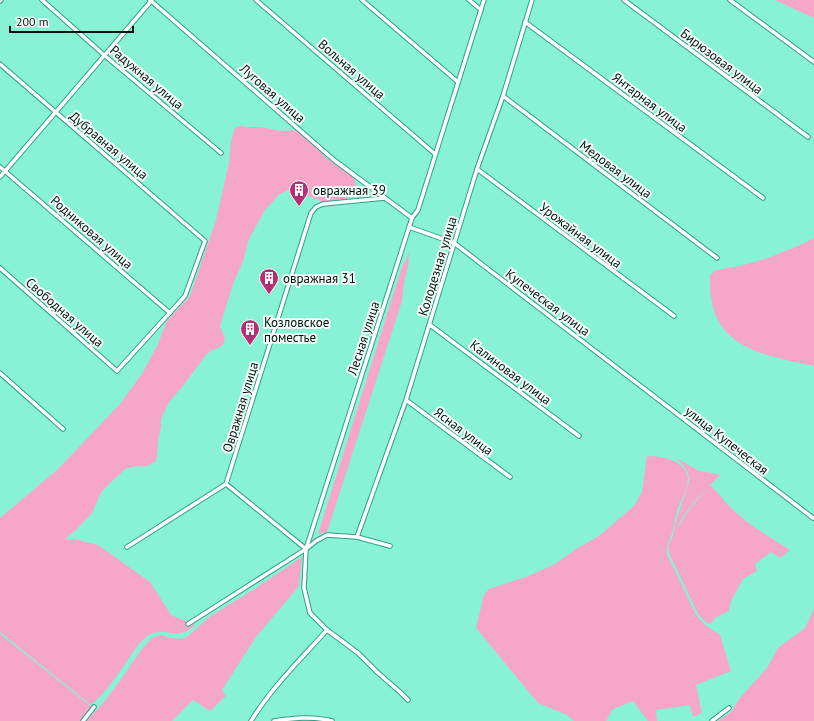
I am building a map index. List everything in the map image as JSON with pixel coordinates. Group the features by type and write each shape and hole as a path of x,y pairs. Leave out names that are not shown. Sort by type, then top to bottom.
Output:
{"street":[{"name":"Радужная улица","path":"42,0 221,153"},
{"path":"0,177 151,0"},
{"name":"Луговая улица","path":"151,0 334,160 384,198"},
{"name":"Вольная улица","path":"256,0 435,154"},
{"path":"362,0 458,82"},
{"path":"469,0 481,10"},
{"name":"Лесная улица","path":"408,700 358,653 327,630 310,613 304,588 306,549 409,227 412,218 418,210 484,0"},
{"name":"Колодезная улица","path":"357,537 406,400 477,169 503,96 532,0"},
{"name":"Бирюзовая улица","path":"624,0 808,137"},
{"path":"730,0 814,62"},
{"name":"Янтарная улица","path":"525,22 763,198"},
{"name":"Дубравная улица","path":"0,64 205,241 185,296 170,313"},
{"name":"Медовая улица","path":"503,96 717,258"},
{"name":"Родниковая улица","path":"0,167 170,313"},
{"name":"Урожайная улица","path":"477,169 674,316"},
{"path":"384,198 412,218"},
{"name":"Овражная улица","path":"226,484 311,213 316,206 323,204 384,198"},
{"name":"Купеческая улица","path":"409,227 454,243 630,377"},
{"name":"Свободная улица","path":"0,268 117,371 170,313"},
{"name":"Калиновая улица","path":"430,324 579,436"},
{"path":"0,373 64,429"},
{"name":"улица Купеческая","path":"630,377 813,518"},
{"name":"Ясная улица","path":"406,400 510,477"},
{"path":"127,547 226,484 306,549"},
{"path":"188,624 327,535 357,537 390,546"},
{"path":"251,721 278,685 327,630"},
{"path":"83,721 94,707"},
{"path":"712,721 729,708"},
{"path":"274,721 292,718 317,717 332,721"}],"shaded area":[{"path":"775,0 814,0 814,18"},
{"path":"240,126 262,127 280,131 296,130 314,144 326,158 343,168 354,178 356,185 347,199 325,202 288,190 280,194 265,210 248,241 244,259 233,284 220,326 225,339 223,344 206,355 169,402 161,419 157,457 155,462 145,467 137,466 125,469 103,490 92,513 64,540 74,539 98,545 150,582 171,615 195,625 182,633 155,632 141,641 120,672 91,705 0,632 0,518 58,469 121,403 143,372 158,344 167,321 190,296 216,220 229,163 231,141 235,128"},
{"path":"814,238 814,366 774,357 756,351 740,343 727,332 717,318 711,299 710,275 716,270 740,266 768,258"},
{"path":"409,253 402,301 327,532 318,534 401,270"},
{"path":"647,456 669,459 676,462 686,471 688,478 687,486 676,515 667,547 667,554 696,615 705,625 720,635 731,671 696,685 702,713 693,717 690,705 656,710 657,721 648,721 633,701 613,709 606,721 574,721 567,715 538,703 476,628 484,595 489,589 526,577 555,564 576,549 599,536 634,506 642,492"},
{"path":"676,458 697,470 720,475 710,485 728,505 752,525 790,550 780,558 771,552 755,564 757,571 743,579 731,601 729,611 715,618 711,624 707,623 698,614 669,553 668,547 673,536 675,524 689,482 687,471","holes":["708,487 691,507 676,530 684,515"]},
{"path":"302,557 299,586 256,637 222,690 226,696 210,711 193,700 172,721 86,721 104,702 141,650 152,638 161,635 182,639 188,636 209,617"},
{"path":"814,609 814,721 718,721 731,712 739,699 767,668 778,648 805,628"},
{"path":"0,634 93,708 81,721 0,721"}],"place":[{"name":"овражная 39","path":"299,207"},
{"name":"овражная 31","path":"269,295"},
{"name":"Козловское поместье","path":"250,346"}]}
